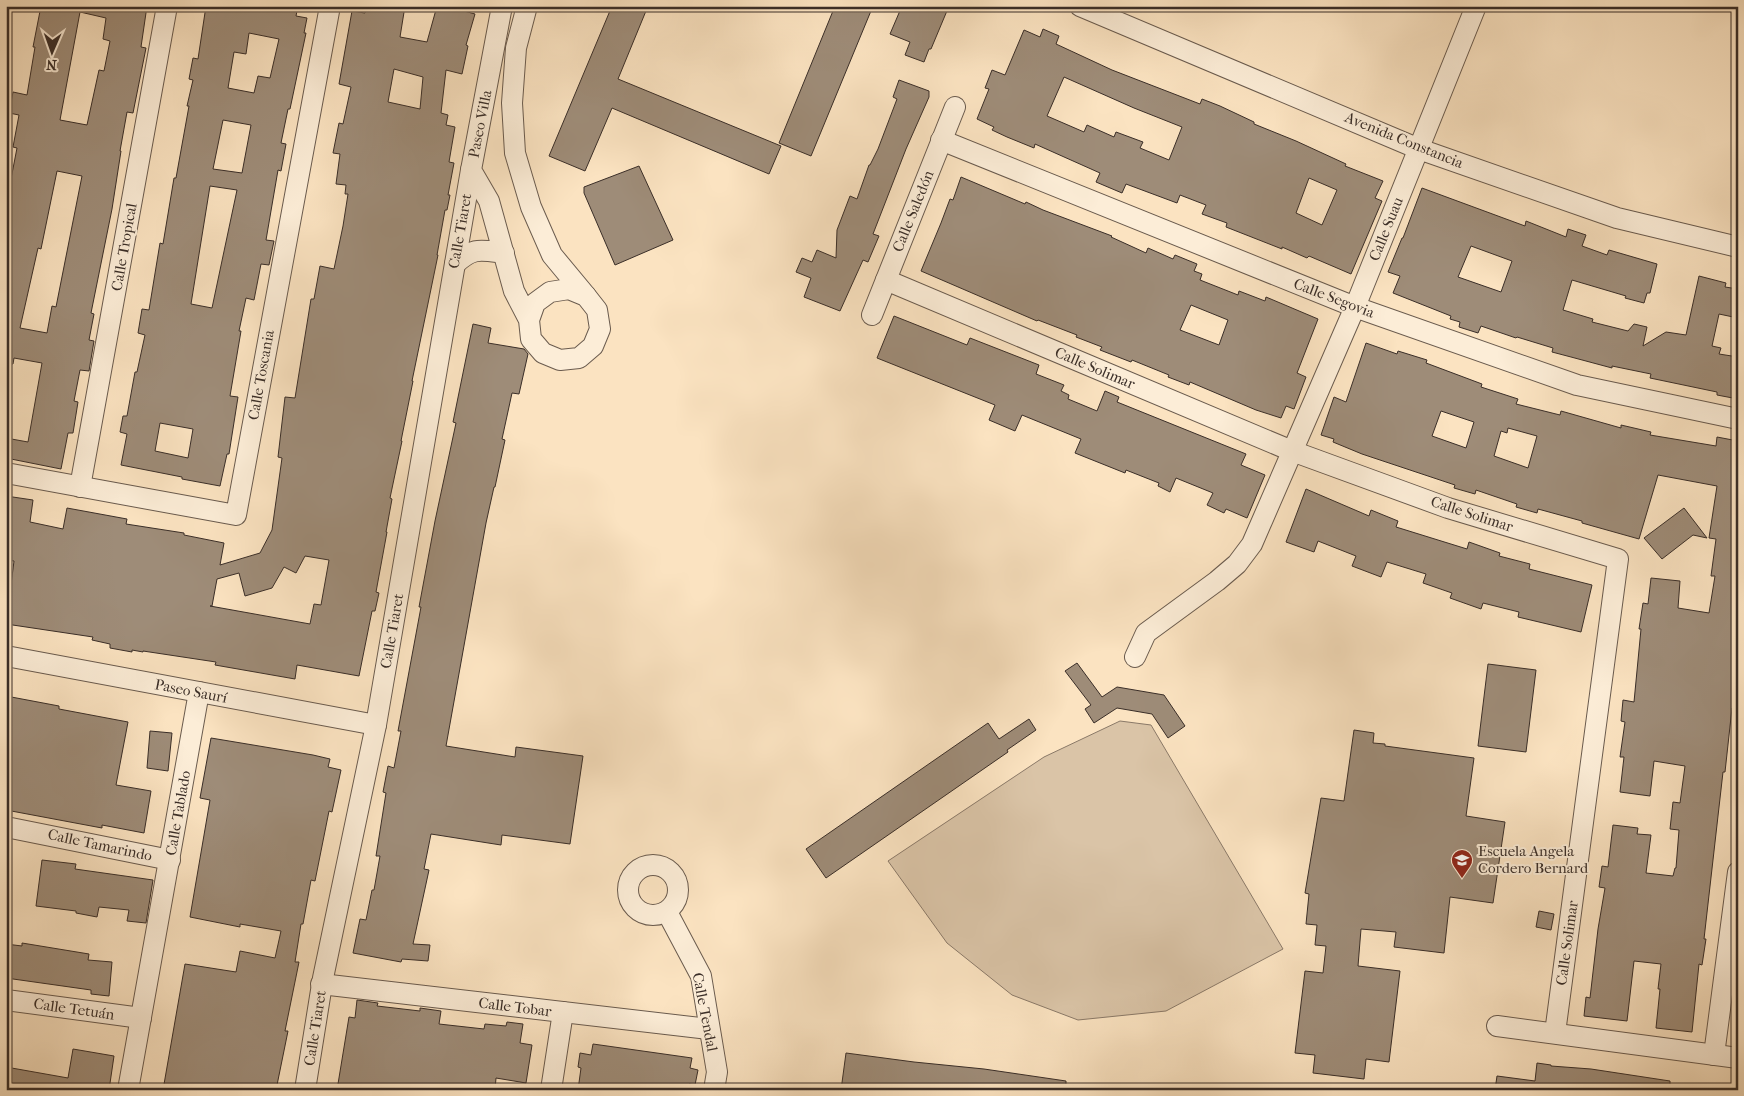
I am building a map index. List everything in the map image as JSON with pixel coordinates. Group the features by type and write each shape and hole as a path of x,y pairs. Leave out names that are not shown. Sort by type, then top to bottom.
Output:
{"street":[{"name":"Calle Tropical","path":"80,487 167,6"},
{"name":"Calle Toscania","path":"6,473 236,515 330,6"},
{"name":"Paseo Villa","path":"502,6 471,170 489,201 514,291 528,320 531,339 543,353 560,360 579,358 593,346 600,329 597,310 552,255 530,207 515,153 512,103 516,48 527,6"},
{"name":"Avenida Constancia","path":"1080,6 1419,149 1617,218 1738,247"},
{"name":"Calle Suau","path":"1135,657 1146,633 1217,581 1236,564 1252,544 1355,307 1476,6"},
{"name":"Calle Saledón","path":"872,315 955,106"},
{"name":"Calle Segovia","path":"941,140 1355,307 1577,385 1738,419"},
{"name":"Calle Tiaret","path":"305,1090 322,984 376,725 471,170"},
{"path":"455,264 466,254 480,250 504,254"},
{"name":"Calle Solimar","path":"886,280 1292,450 1448,508 1618,559 1555,1033"},
{"path":"528,320 536,303 550,292 569,289 586,296"},
{"name":"Paseo Saurí","path":"6,656 376,725"},
{"name":"Calle Tablado","path":"128,1090 199,692"},
{"name":"Calle Tamarindo","path":"6,827 170,860"},
{"path":"1714,1054 1738,872"},
{"name":"Calle Tendal","path":"667,912 700,976 716,1072 714,1090"},
{"name":"Calle Tobar","path":"322,984 710,1029"},
{"name":"Calle Tetuán","path":"6,1000 141,1018"},
{"path":"551,1090 563,1012"},
{"path":"1497,1026 1738,1058"}],"shaded area":[{"path":"1120,721 1151,725 1283,949 1166,1011 1078,1020 1012,995 947,943 888,861 1044,757"}],"building":[{"path":"41,6 147,6 141,47 146,48 133,113 127,112 112,209 91,313 94,314 89,340 94,341 89,371 80,370 74,401 78,402 73,433 68,433 61,469 6,458 6,438 28,442 42,363 14,358 13,364 6,364 6,183 10,184 17,148 13,147 19,115 9,113 13,92 27,95 35,47 33,47","holes":["80,12 106,18 103,39 110,41 104,71 99,70 87,125 60,120","57,171 82,176 56,307 52,306 47,333 20,328 38,248 41,249"]},
{"path":"206,6 298,6 296,16 307,18 304,33 306,33 281,143 286,144 281,171 278,170 266,240 274,241 269,265 261,264 254,300 246,298 239,331 241,331 230,396 238,397 229,454 227,454 220,486 121,465 127,434 120,432 123,416 127,416 135,372 137,372 145,335 138,333 142,309 149,310 160,243 163,244 189,106 187,106 193,80 189,79 193,58 198,59","holes":["249,33 279,39 270,78 258,76 254,93 228,88 234,52 246,54","223,120 251,125 242,173 213,169","210,186 237,190 212,308 191,304","160,423 193,429 188,458 155,451"]},
{"path":"367,6 405,6 400,37 427,42 437,6 446,6 475,14 466,45 468,46 462,74 446,70 441,113 448,115 446,125 455,127 449,162 454,163 448,195 450,195 447,210 445,210 438,255 390,498 392,499 376,592 379,593 375,611 372,611 359,676 297,665 295,679 215,665 216,662 110,648 110,644 92,640 93,637 6,624 14,561 6,560 6,496 33,500 30,522 63,529 67,508 127,519 126,524 184,533 184,535 224,543 220,565 260,553 272,530 282,458 278,457 285,397 295,398 311,299 314,299 320,266 334,269 343,226 348,194 345,194 346,185 336,184 340,154 333,153 339,123 343,124 351,87 339,84 352,11 365,13","holes":["394,69 423,77 420,109 388,102","305,556 329,560 321,605 314,604 310,624 210,606 212,606 217,579 239,573 245,596 272,588 284,567 296,573"]},
{"path":"612,6 648,6 618,79 781,146 769,174 612,108 585,171 549,156"},
{"path":"835,6 873,6 811,156 779,143"},
{"path":"902,6 949,6 924,62 905,55 910,42 890,34"},
{"path":"1043,29 1059,36 1056,44 1112,70 1200,104 1202,99 1220,106 1254,122 1254,124 1346,164 1345,166 1383,181 1375,198 1382,201 1351,274 1309,256 1307,258 1226,227 1227,223 1202,214 1206,205 1180,195 1177,203 1126,184 1122,193 1096,182 1100,173 1035,144 1034,148 1007,137 992,130 994,127 977,119 989,89 985,88 992,70 1005,75 1024,30 1040,37","holes":["1064,77 1182,127 1169,160 1140,148 1143,142 1116,132 1114,137 1087,125 1084,132 1047,116","1309,178 1337,190 1322,225 1296,213"]},
{"path":"899,80 929,91 929,97 906,149 873,234 879,236 868,262 863,260 840,311 804,297 811,278 796,272 802,258 812,262 817,250 836,258 837,230 850,196 857,199 869,165 878,149 897,99 893,97"},
{"path":"639,166 673,240 615,265 584,193 584,187"},
{"path":"961,177 1025,204 1026,202 1112,236 1146,253 1148,248 1173,259 1175,255 1197,264 1194,271 1202,274 1200,280 1238,295 1239,291 1265,301 1266,297 1318,319 1297,373 1306,377 1294,409 1286,406 1281,418 1256,410 1190,382 1189,385 1132,360 1131,362 1100,350 1102,347 1076,337 1077,335 1037,321 921,271 950,199 953,200","holes":["1191,305 1228,320 1219,345 1180,330"]},
{"path":"1422,188 1525,226 1526,221 1566,237 1568,229 1586,235 1582,246 1607,255 1609,250 1657,264 1650,293 1647,293 1644,303 1572,280 1563,310 1593,319 1592,322 1628,331 1634,324 1647,327 1643,346 1666,332 1686,335 1699,276 1726,283 1725,287 1738,289 1738,318 1719,314 1712,346 1721,348 1719,354 1738,357 1738,399 1717,395 1717,392 1650,378 1651,374 1612,366 1612,368 1552,352 1553,348 1481,326 1478,333 1459,327 1460,322 1450,319 1451,316 1393,293 1400,276 1388,272","holes":["1471,246 1512,261 1501,292 1458,277"]},
{"path":"894,316 967,345 970,338 1039,365 1036,374 1064,385 1061,391 1069,395 1068,399 1097,411 1105,391 1119,397 1117,402 1246,454 1241,465 1265,475 1247,518 1226,509 1224,513 1207,505 1213,493 1176,478 1170,492 1158,486 1159,483 1126,470 1125,473 1075,453 1081,439 1022,415 1015,431 989,420 995,405 877,358"},
{"path":"473,324 491,328 488,343 524,349 528,354 519,394 512,393 502,439 505,440 486,523 446,746 515,757 516,747 583,756 570,844 502,835 501,845 431,834 424,869 429,870 413,944 430,945 428,961 402,959 401,962 353,953 360,919 366,920 372,890 374,890 380,856 376,856 386,793 383,792 388,766 394,768 401,731 398,731 421,607 419,607 456,423 453,422"},
{"path":"1366,343 1397,354 1398,351 1427,360 1426,363 1482,384 1481,387 1518,399 1516,404 1560,415 1561,411 1621,428 1621,425 1651,432 1650,435 1716,446 1717,437 1738,441 1738,693 1736,708 1732,708 1725,772 1723,772 1704,939 1706,939 1702,965 1699,964 1692,1032 1656,1028 1661,964 1634,961 1627,1021 1584,1016 1586,997 1590,998 1605,888 1599,887 1602,866 1608,867 1613,825 1638,828 1637,834 1651,835 1646,873 1673,876 1676,868 1679,830 1670,829 1673,802 1680,803 1685,766 1654,761 1650,796 1620,792 1624,757 1620,757 1625,722 1621,721 1623,700 1634,702 1641,629 1639,629 1643,603 1648,604 1651,578 1680,581 1678,608 1709,613 1715,576 1711,576 1716,539 1709,538 1717,486 1658,475 1639,539 1538,509 1537,513 1516,507 1517,504 1476,490 1475,494 1454,488 1455,485 1362,454 1333,442 1334,439 1321,435 1334,397 1346,402","holes":["1441,411 1474,422 1466,448 1432,436","1508,428 1537,436 1528,468 1494,456 1501,431 1507,433"]},
{"path":"1306,489 1369,516 1371,510 1398,521 1396,527 1467,549 1469,542 1500,553 1499,556 1530,564 1529,569 1592,585 1581,632 1518,617 1519,612 1483,603 1481,609 1450,598 1452,593 1423,583 1426,574 1387,562 1381,577 1352,566 1356,556 1318,541 1314,552 1286,542"},
{"path":"1684,508 1707,538 1693,535 1662,559 1644,538"},
{"path":"1077,663 1102,697 1117,687 1164,695 1185,726 1168,738 1152,714 1117,708 1094,723 1085,709 1091,705 1065,671"},
{"path":"1488,664 1536,670 1526,752 1478,746"},
{"path":"6,696 59,706 59,709 128,722 116,785 151,791 144,833 102,825 102,828 6,810"},
{"path":"1029,719 1036,730 1007,750 1008,752 826,878 806,849 988,723 999,739"},
{"path":"1354,730 1374,733 1373,743 1385,744 1385,746 1474,758 1466,816 1505,822 1493,903 1450,897 1444,953 1394,947 1396,932 1361,929 1358,966 1400,971 1389,1062 1366,1059 1364,1079 1313,1073 1315,1055 1295,1053 1305,971 1323,973 1326,946 1315,945 1317,925 1306,924 1309,894 1305,893 1321,798 1344,801"},
{"path":"150,731 172,733 168,771 147,768"},
{"path":"211,738 330,759 328,767 341,770 332,812 329,811 315,881 311,880 303,924 301,924 295,962 299,962 285,1031 288,1031 276,1090 163,1090 185,964 236,972 240,951 275,958 281,931 240,924 240,927 190,917 210,800 200,798"},
{"path":"42,860 76,864 75,869 153,880 146,923 127,921 129,910 99,907 97,917 76,913 76,911 36,906"},
{"path":"1539,911 1554,914 1551,930 1536,927"},
{"path":"22,943 89,954 88,960 112,962 109,996 91,994 91,990 6,978 6,944 22,946"},
{"path":"357,1000 378,1003 377,1006 420,1011 420,1008 441,1011 439,1024 484,1029 485,1024 506,1026 507,1022 523,1024 520,1043 532,1045 526,1083 496,1078 495,1090 337,1090 349,1017 355,1018"},
{"path":"593,1044 692,1058 690,1068 698,1070 695,1085 689,1084 688,1090 578,1090 581,1068 578,1067 580,1053 591,1055"},
{"path":"73,1049 114,1056 109,1090 6,1090 6,1067 68,1078"},
{"path":"846,1053 984,1069 1066,1081 1066,1090 841,1090"},
{"path":"1537,1063 1670,1081 1670,1090 1495,1090 1497,1076 1535,1081"}],"place":[{"name":"Escuela Angela Cordero Bernard","path":"1462,879"}]}
